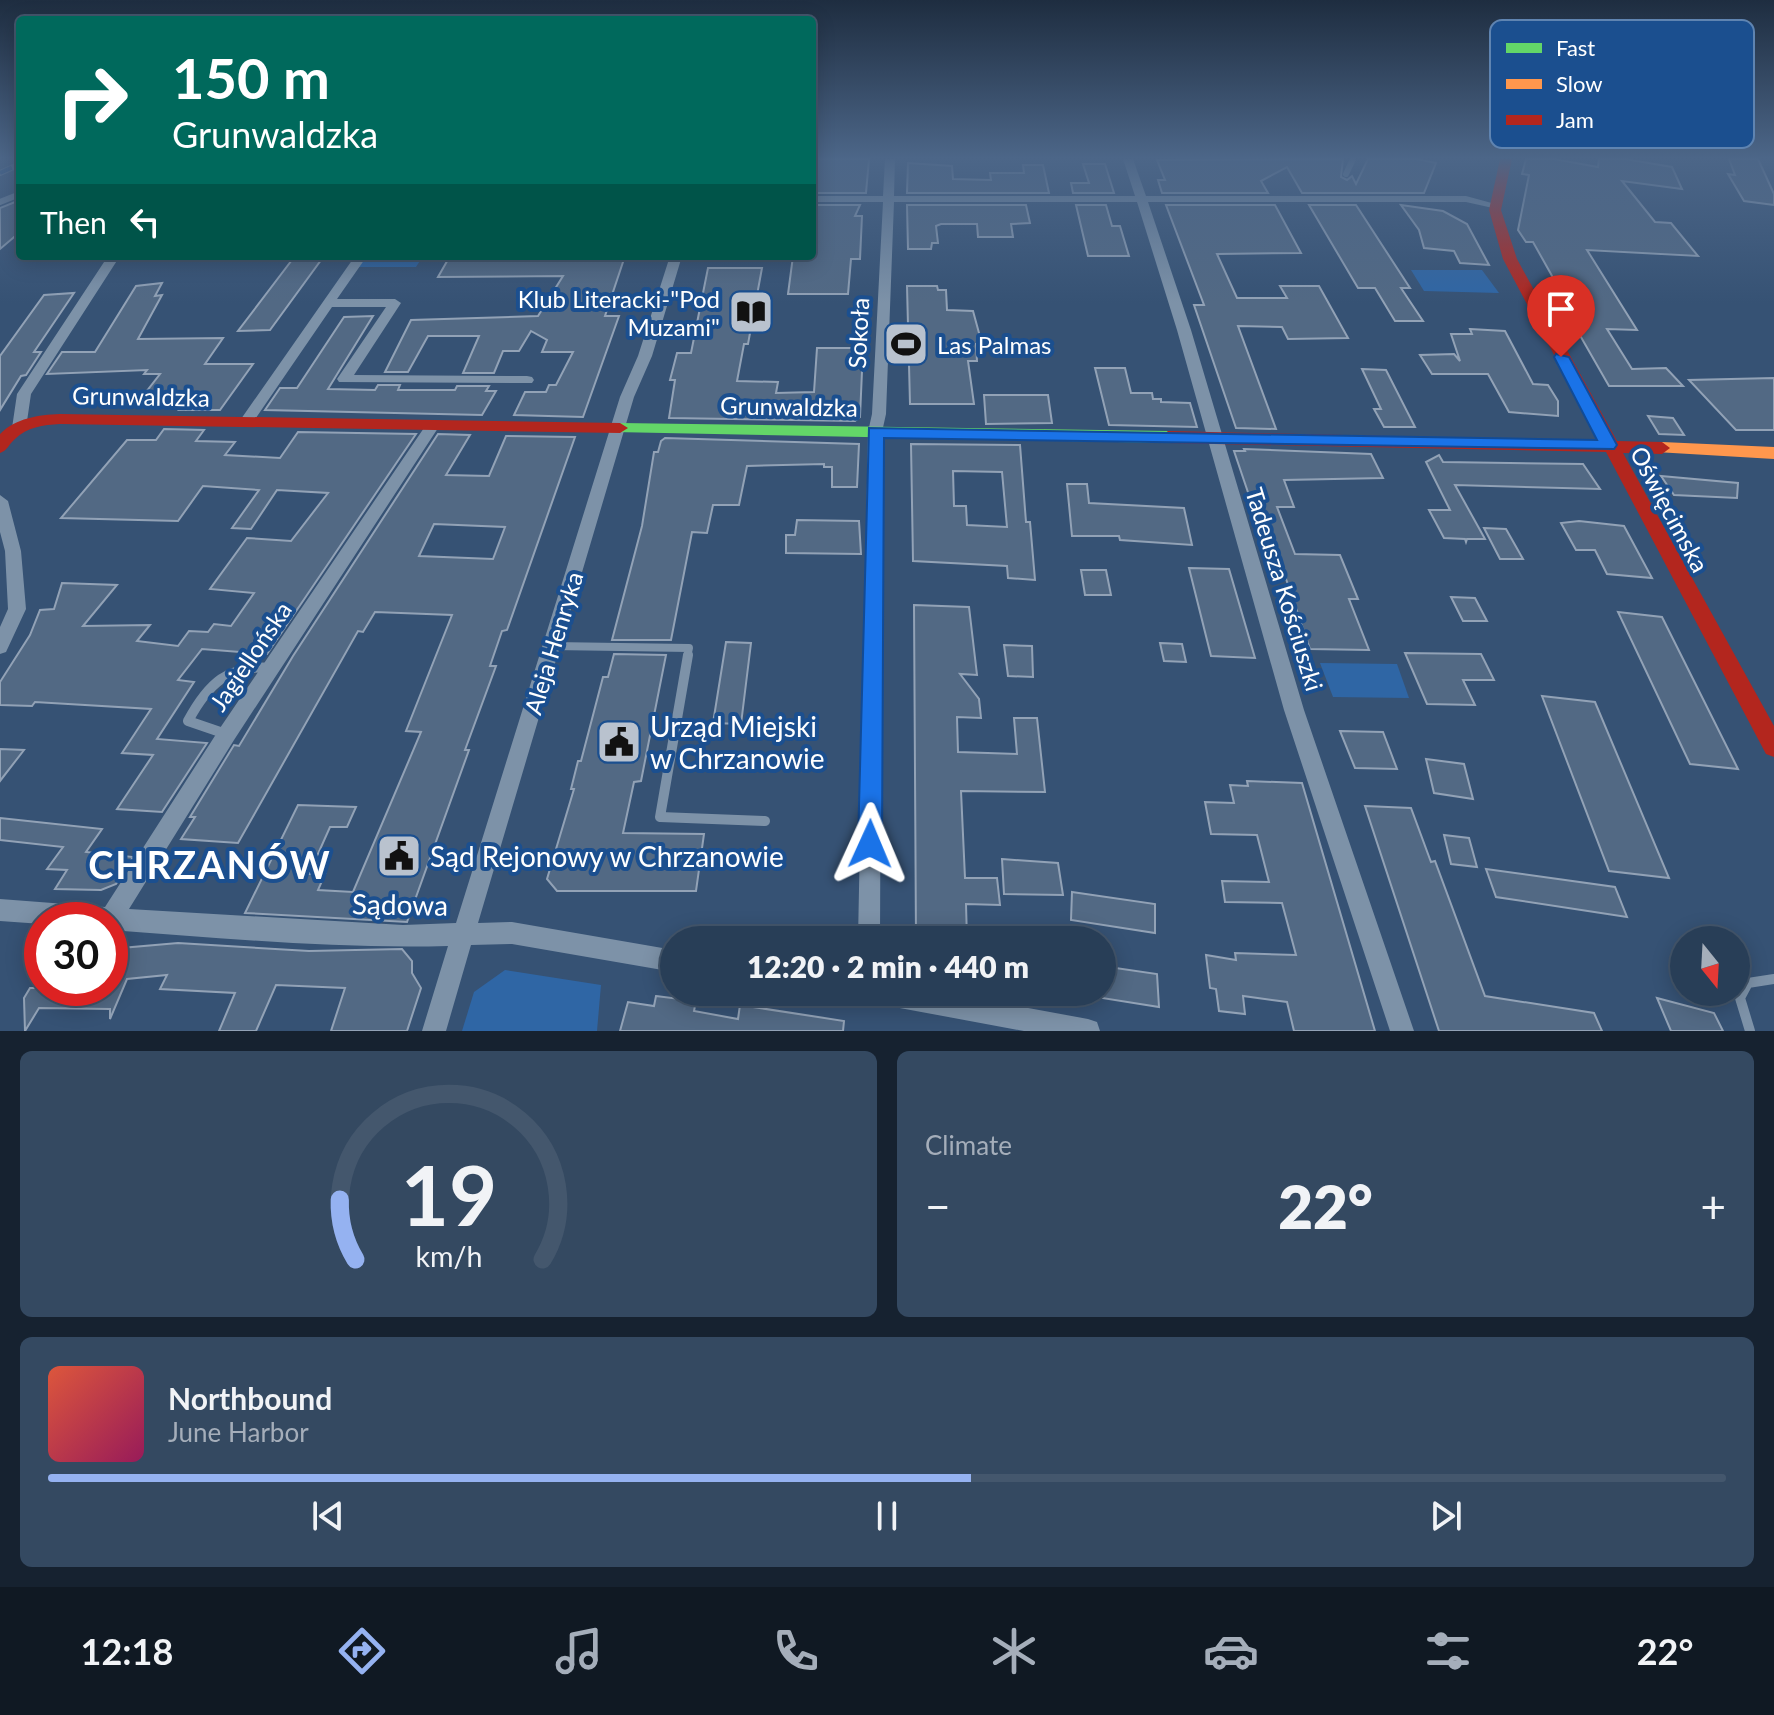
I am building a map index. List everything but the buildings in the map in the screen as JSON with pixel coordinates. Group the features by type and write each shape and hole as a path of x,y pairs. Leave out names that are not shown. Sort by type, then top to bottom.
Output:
{"street":[{"name":"Sokoła","path":"869,926 875,432 879,414 889,207"},
{"name":"Tadeusza Kościuszki","path":"1143,207 1294,710 1402,1031"},
{"name":"Oświęcimska","path":"1493,207 1495,222 1510,259 1774,747"},
{"path":"0,447 5,437 19,428 24,394 111,260"},
{"path":"246,422 358,260"},
{"name":"Aleja Henryka","path":"434,1031 618,428 645,356 675,260"},
{"path":"330,303 395,303 344,379 527,380"},
{"name":"Grunwaldzka","path":"19,428 48,419 1608,445 1774,453"},
{"name":"Jagiellońska","path":"121,902 227,734 433,425"},
{"path":"0,501 13,551 17,609 0,647"},
{"name":"Sądowa","path":"0,910 24,912"},
{"name":"Sądowa","path":"128,919 216,927 464,936 512,933 660,959"},
{"path":"953,1006 1088,1031"}],"lane":[{"path":"552,646 689,648 660,817 765,821"},
{"path":"227,734 188,721 198,702 220,674 231,668 273,668"},
{"path":"1750,1031 1740,998 1748,983 1774,979"}],"shaded area":[{"path":"362,260 420,260 416,267 358,267"},
{"path":"1411,270 1482,270 1499,293 1424,291"},
{"path":"1320,663 1397,664 1409,698 1333,697"},
{"path":"505,970 601,985 597,1031 462,1031 474,992"}],"traffic: fast":[{"path":"620,428 1168,437"}],"traffic: slow":[{"path":"1662,448 1774,453"}],"traffic: jam":[{"path":"1496,207 1510,259 1774,747"},
{"path":"0,447 11,433 26,424 60,419 620,428"},
{"path":"1168,437 1662,448"}],"place":[{"name":"Klub Literacki-\"Pod Muzami\"","path":"751,312"},
{"name":"Las Palmas","path":"906,344"},
{"name":"Urząd Miejski w Chrzanowie","path":"619,742"},
{"name":"Sąd Rejonowy w Chrzanowie","path":"399,856"}],"district":[{"name":"CHRZANÓW","path":"210,864"}],"route":[{"path":"870,844 875,432 1608,445 1561,357"}]}
